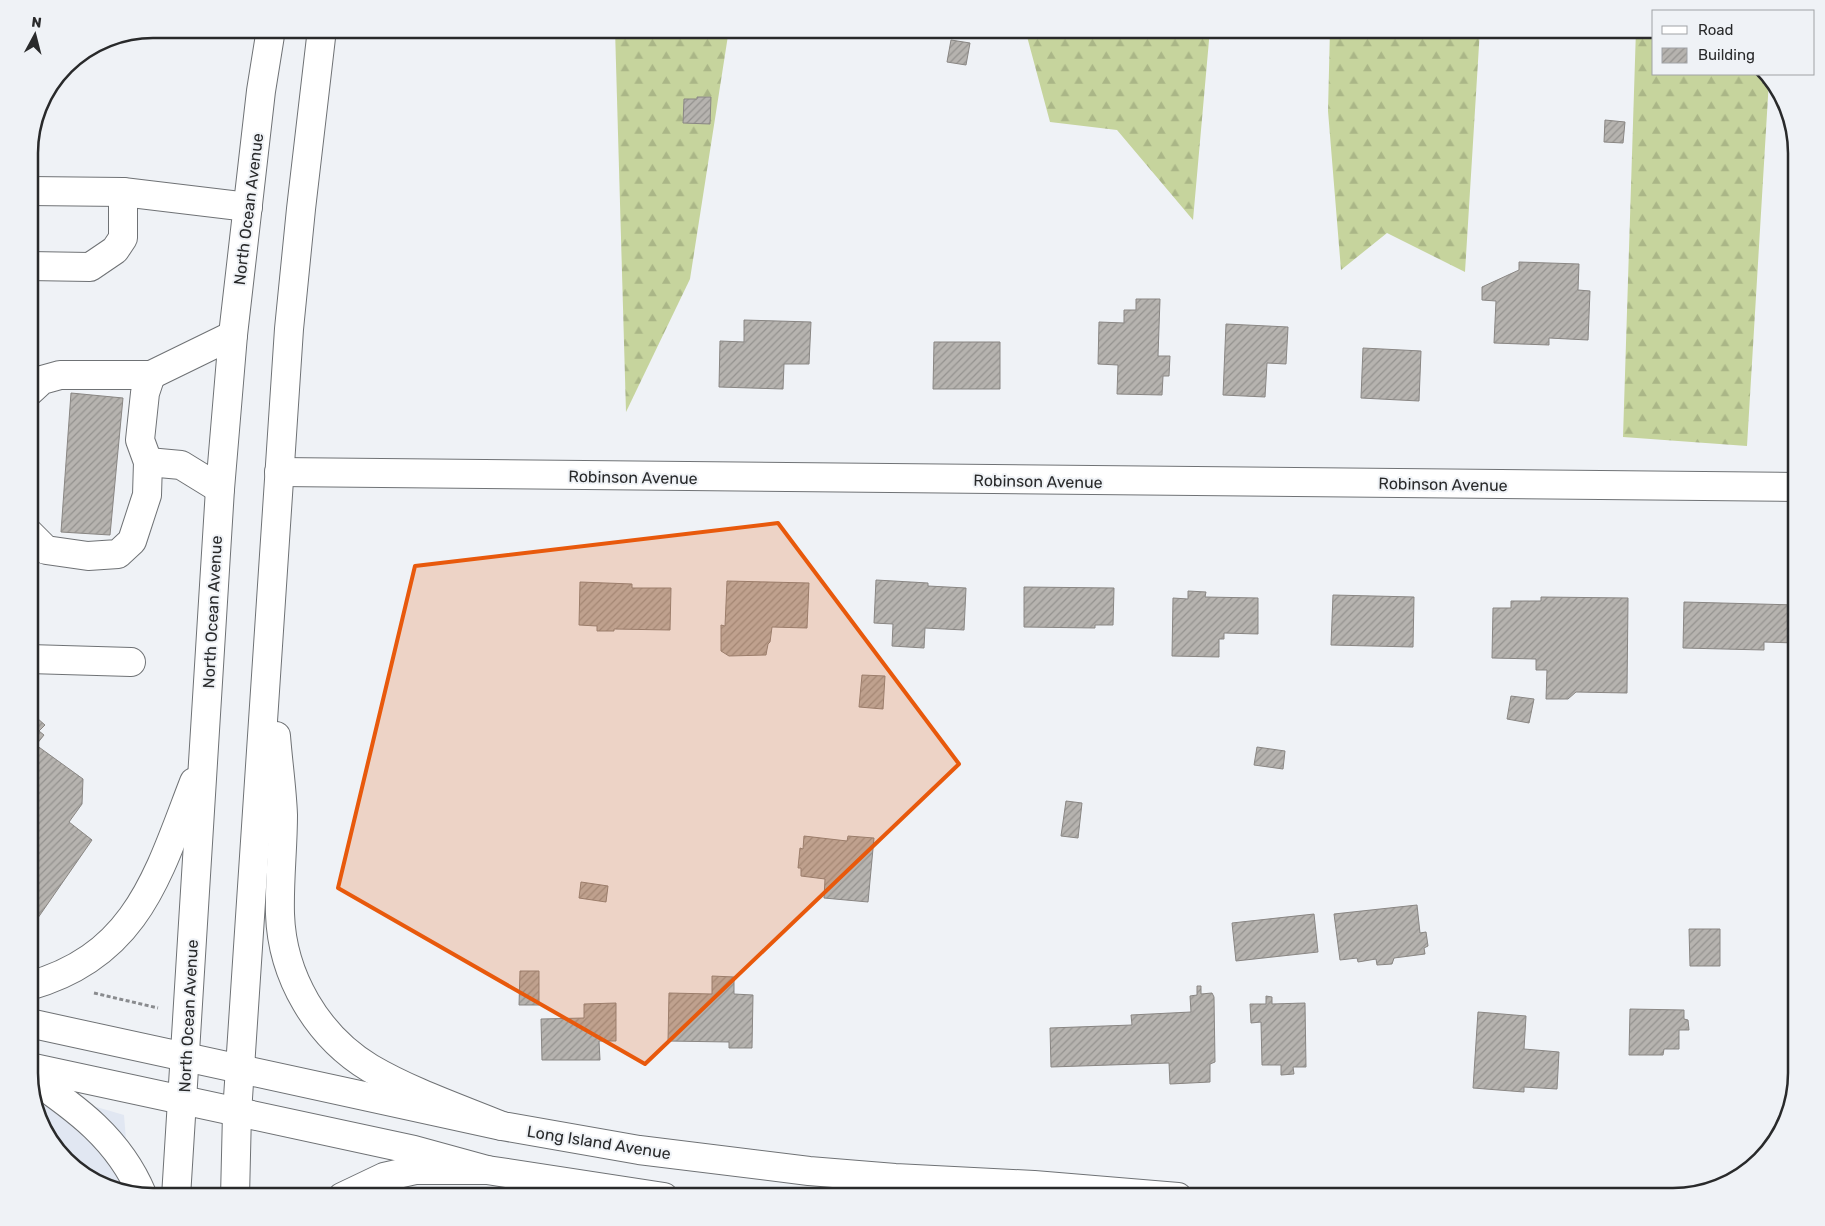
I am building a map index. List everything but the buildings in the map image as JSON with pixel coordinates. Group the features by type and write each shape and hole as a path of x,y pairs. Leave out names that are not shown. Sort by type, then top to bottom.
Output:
{"main road":[{"name":"North Ocean Avenue","path":"177,1188 220,489 233,335 261,91 270,38"},
{"path":"235,1188 238,1113 289,329 321,38"},
{"path":"38,191 122,192 248,207"},
{"path":"38,266 90,267 115,250 123,238 122,192"},
{"path":"38,384 42,380 60,375 151,375 233,335"},
{"path":"38,542 46,550 88,556 118,554 132,541 147,496 148,462 140,440 145,393 151,375"},
{"path":"148,462 181,465 220,489"},
{"name":"Robinson Avenue","path":"279,472 1788,487"},
{"path":"268,643 283,814 280,916 284,946 302,998 323,1027 344,1049 368,1067 395,1082 502,1126"},
{"path":"38,659 132,662"},
{"path":"38,983 50,980 85,963 109,943 132,918 151,889 163,862 204,755"},
{"name":"Long Island Avenue","path":"38,1025 502,1126 639,1150 809,1171 1070,1188"},
{"path":"38,1069 414,1150 487,1170 605,1188"},
{"path":"38,1082 73,1106 94,1124 119,1152 139,1188"},
{"path":"361,1188 384,1177 415,1170 487,1170"}],"path":[{"path":"85,991 161,1008"}],"highlighted area":[{"path":"778,523 959,764 645,1064 338,888 415,566"}],"shaded area":[{"path":"39,1090 124,1115 130,1186 102,1177 77,1160 66,1149 46,1117"}],"green space":[{"path":"615,38 728,38 690,279 626,412"},
{"path":"1027,38 1209,38 1193,220 1117,130 1050,122"},
{"path":"1330,38 1479,38 1465,272 1387,233 1341,270 1328,111"},
{"path":"1636,38 1652,38 1652,75 1757,75 1768,90 1747,446 1623,437"}]}
